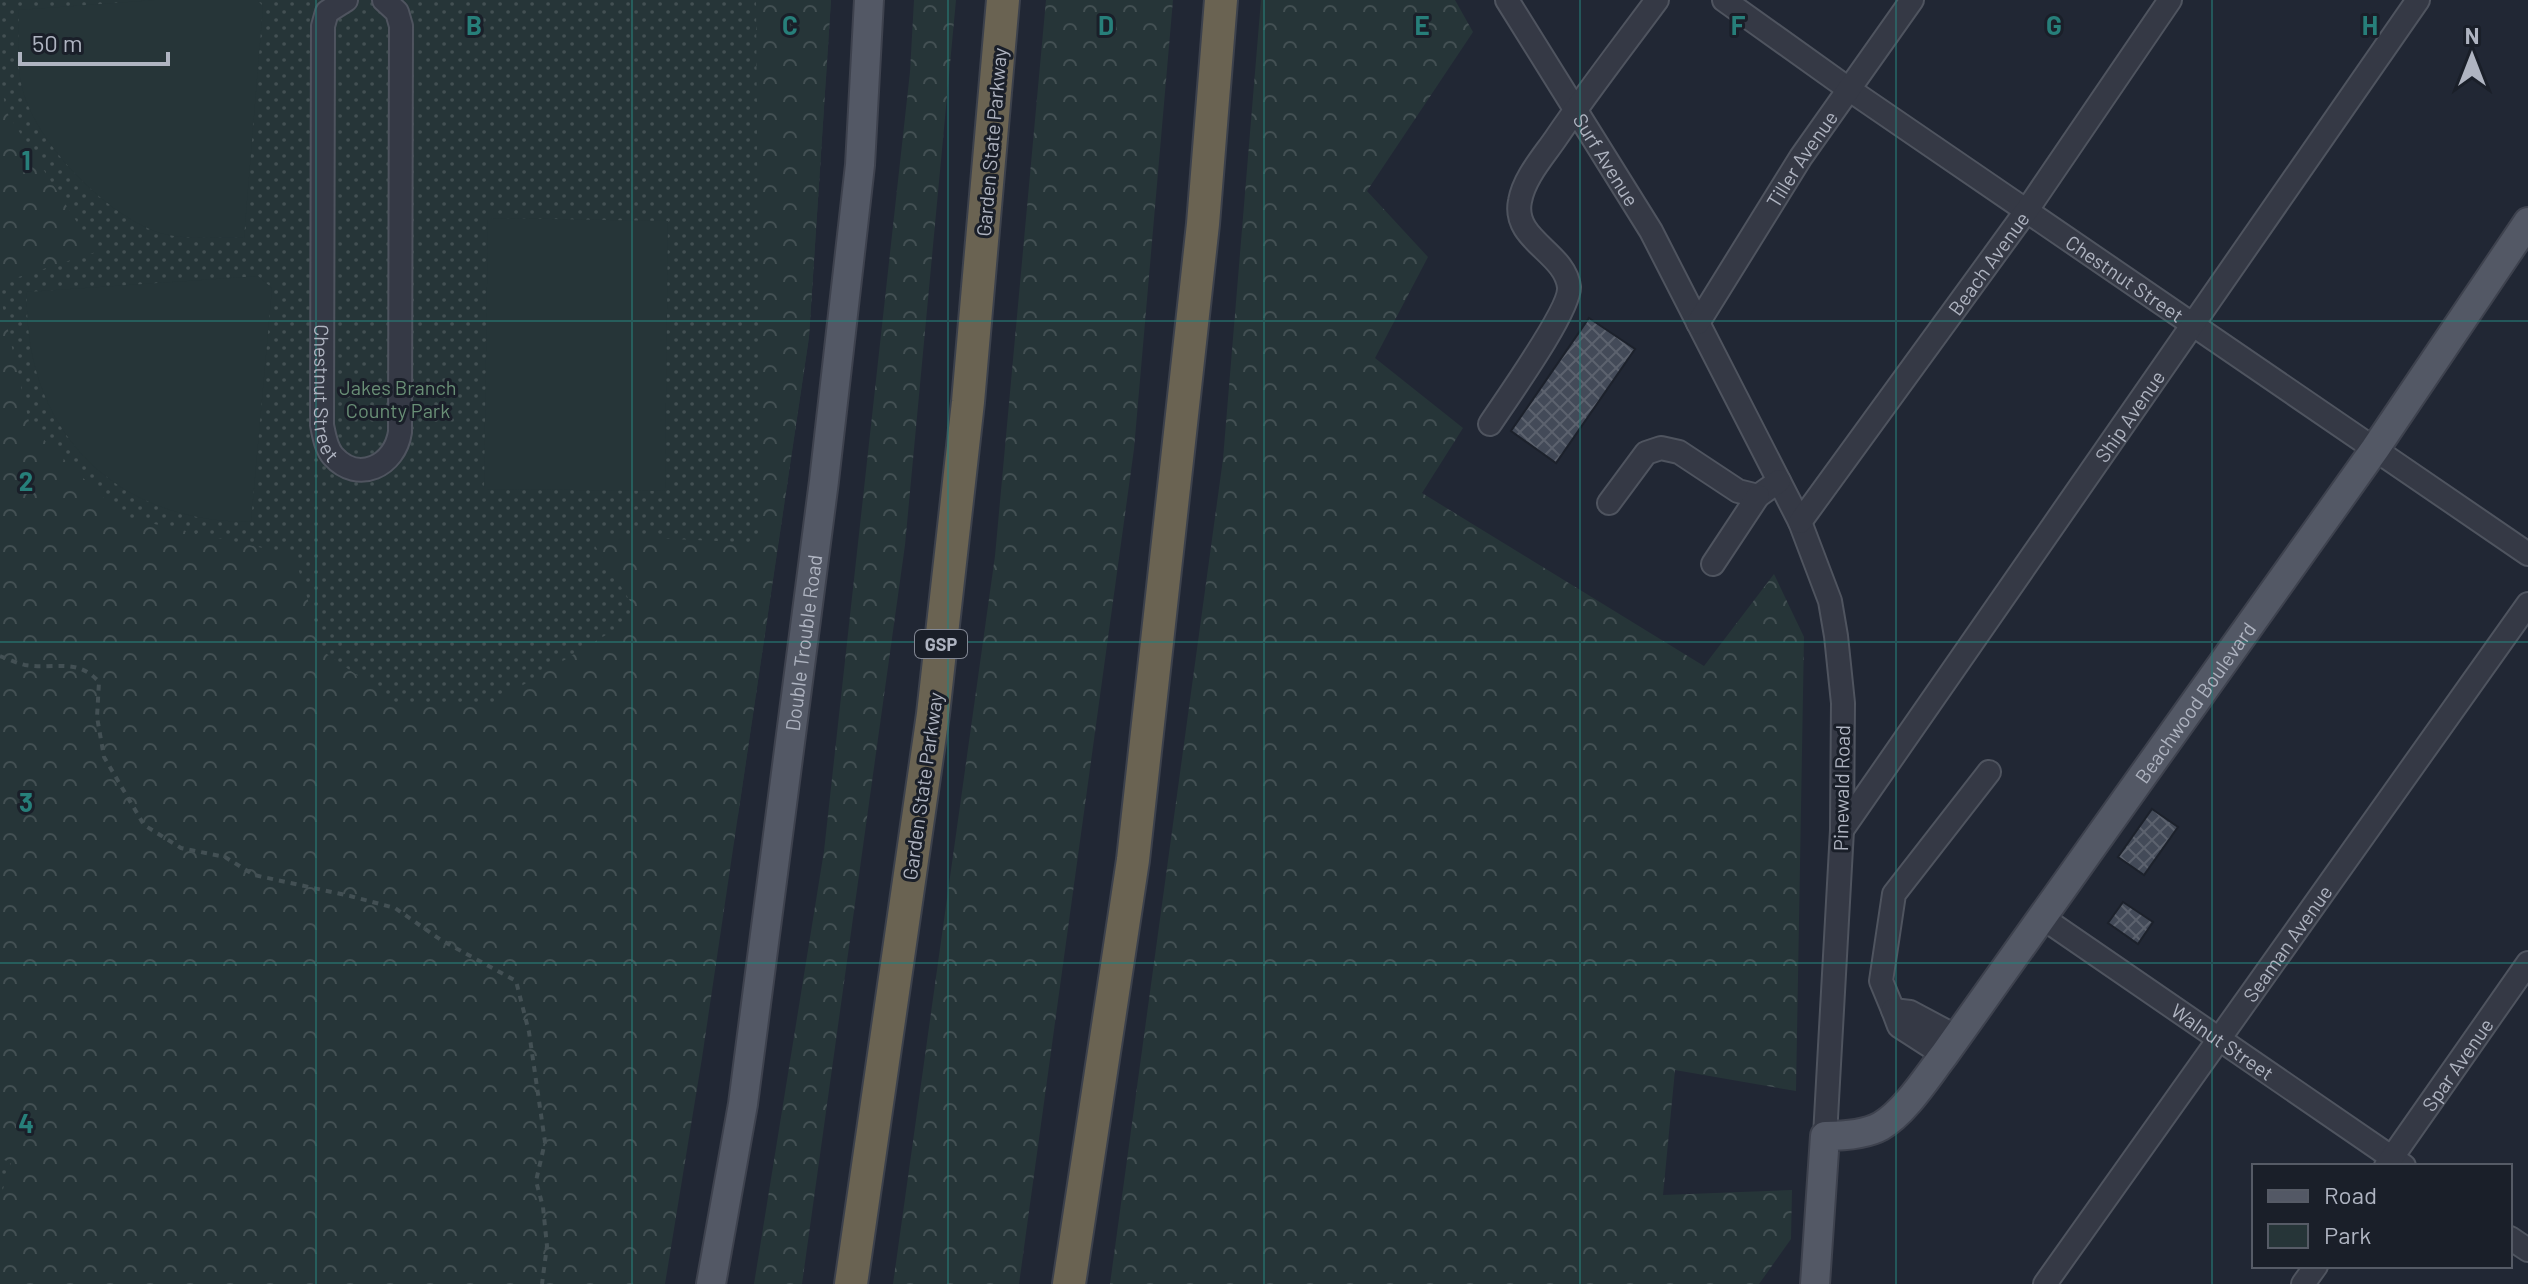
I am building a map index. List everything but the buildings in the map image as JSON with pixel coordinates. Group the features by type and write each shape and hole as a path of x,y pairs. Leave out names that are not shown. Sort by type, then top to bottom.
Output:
{"highway":[{"name":"Garden State Parkway","path":"851,1284 933,714 968,402 1003,0"},
{"path":"1069,1284 1133,860 1203,224 1221,0"}],"main road":[{"name":"Double Trouble Road","path":"711,1284 743,1104 824,481 860,165 869,0"},
{"name":"Beachwood Boulevard","path":"1825,1136 1844,1136 1880,1126 1909,1100 1951,1046 2375,449 2528,222"},
{"name":"Pinewald Road","path":"1812,1282 1825,1136"}],"street":[{"name":"Chestnut Street","path":"346,0 327,12 323,26 322,425 331,454 342,464 358,470 377,467 388,459 398,447 400,432 401,26 397,12 384,0"},
{"name":"Surf Avenue","path":"1507,0 1651,231 1698,323"},
{"path":"1490,424 1562,311 1569,288 1562,272 1531,237 1519,218 1525,185 1576,109 1657,0"},
{"name":"Chestnut Street","path":"1724,0 1850,90 2528,554"},
{"name":"Tiller Avenue","path":"1698,323 1801,157 1912,0"},
{"name":"Beach Avenue","path":"1800,522 2027,210 2170,0"},
{"name":"Ship Avenue","path":"1842,830 2418,0"},
{"name":"Pinewald Road","path":"1698,323 1800,522 1830,601 1836,636 1843,703 1842,830 1825,1136"},
{"path":"1609,503 1646,453 1661,448 1679,452 1738,491 1758,496"},
{"path":"1713,564 1758,496 1779,481"},
{"name":"Seaman Avenue","path":"2045,1284 2528,604"},
{"path":"1951,1046 1910,1012 1893,1010 1881,981 1894,894 1989,772"},
{"name":"Walnut Street","path":"2043,918 2394,1163"},
{"name":"Spar Avenue","path":"2394,1163 2528,963"}],"path":[{"path":"0,656 26,665 60,665 89,670 99,682 97,717 104,757 144,825 181,848 225,857 254,875 395,908 441,940 516,981 529,1032 545,1142 536,1181 543,1207 547,1246 542,1284"}],"green space":[{"name":"Jakes Branch County Park","path":"0,0 831,0 809,337 738,815 0,1284"},
{"path":"155,0 257,0 263,6 244,238 193,238 164,234 119,211 96,193 54,149 26,100 19,69 19,10"},
{"path":"756,0 831,0 809,337 702,1058 665,1284 0,1284 0,1199 11,1163 0,1158 0,295 30,426 123,517 294,555 324,652 401,706 493,703 639,615 588,535 760,543"},
{"path":"914,0 956,0 905,545 802,1284 754,1284 824,851 910,72"},
{"path":"1046,0 1173,0 1134,449 1019,1284 893,1284 995,556"},
{"path":"1261,0 1455,0 1473,32 1367,191 1428,257 1375,358 1463,428 1422,493 1704,666 1774,574 1804,637 1796,1091 1675,1070 1663,1195 1792,1190 1791,1239 1759,1284 1110,1284 1223,459"},
{"path":"0,76 6,111 96,252 0,283"},
{"path":"488,218 668,221 665,491 484,489"},
{"path":"258,276 272,288 251,522 202,518 158,505 119,486 86,459 60,425 41,386 30,342 27,292"}]}
